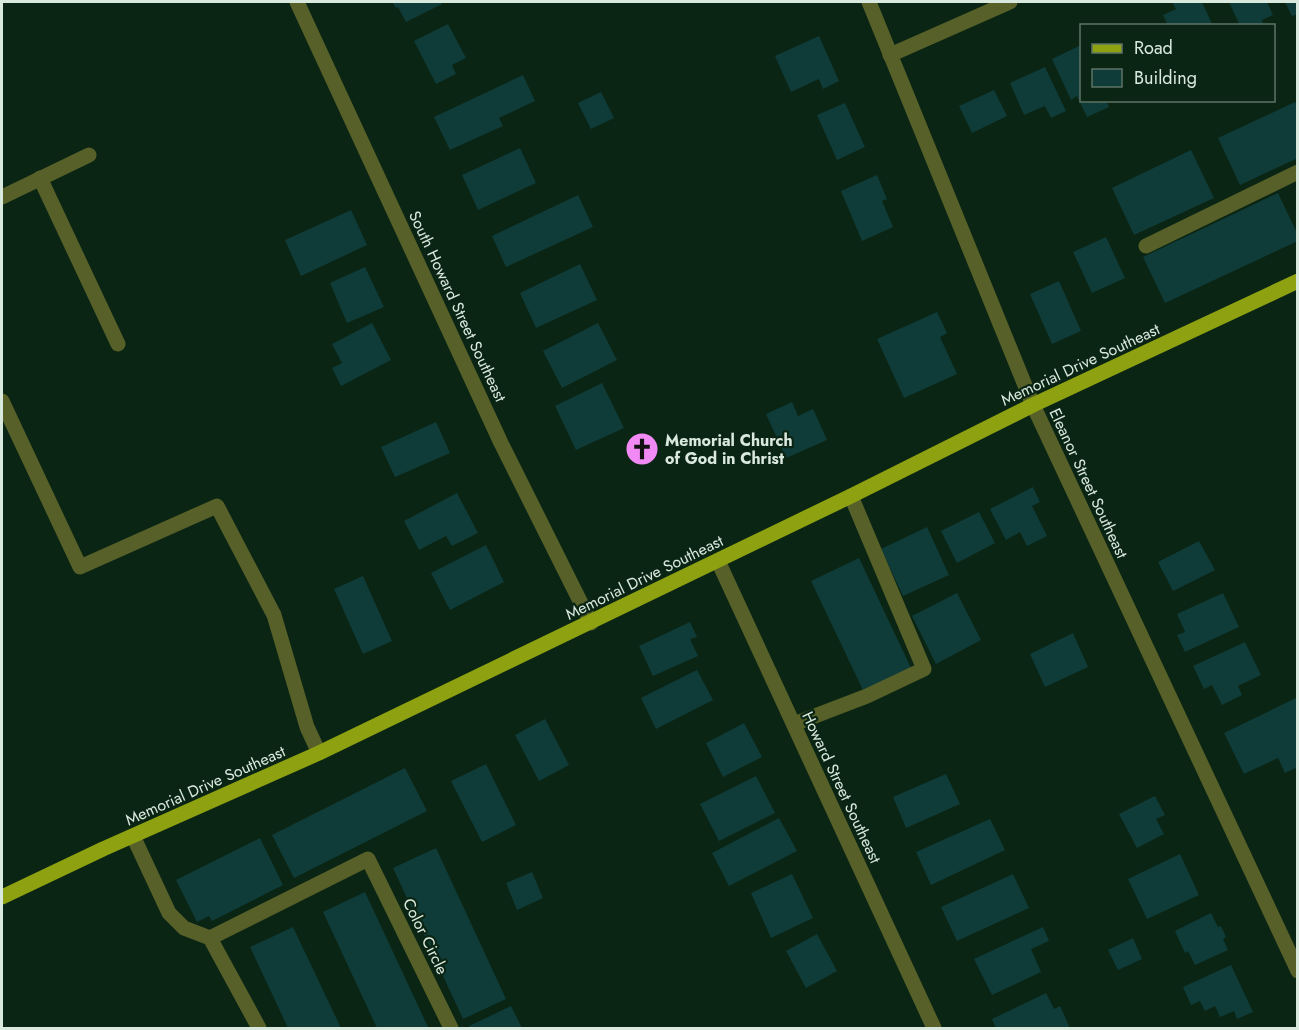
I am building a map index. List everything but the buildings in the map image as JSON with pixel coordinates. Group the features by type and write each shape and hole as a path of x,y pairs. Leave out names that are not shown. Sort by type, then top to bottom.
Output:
{"main road":[{"name":"Memorial Drive Southeast","path":"2,897 319,753 591,623 1033,405 1298,281"}],"street":[{"name":"South Howard Street Southeast","path":"297,2 501,443 591,623"},
{"name":"Eleanor Street Southeast","path":"869,2 1033,405 1298,971"},
{"path":"890,55 1010,2"},
{"path":"2,197 89,155"},
{"path":"1146,246 1298,172"},
{"path":"40,178 118,345"},
{"path":"2,401 80,567 217,506 274,615 307,727 319,753"},
{"path":"794,724 867,696 924,669 851,496"},
{"name":"Howard Street Southeast","path":"718,561 934,1029"},
{"path":"133,836 170,913 184,928 210,938 259,1029"},
{"name":"Color Circle","path":"210,938 368,859 451,1029"}],"place":[{"name":"Memorial Church of God in Christ","path":"642,449"}]}
